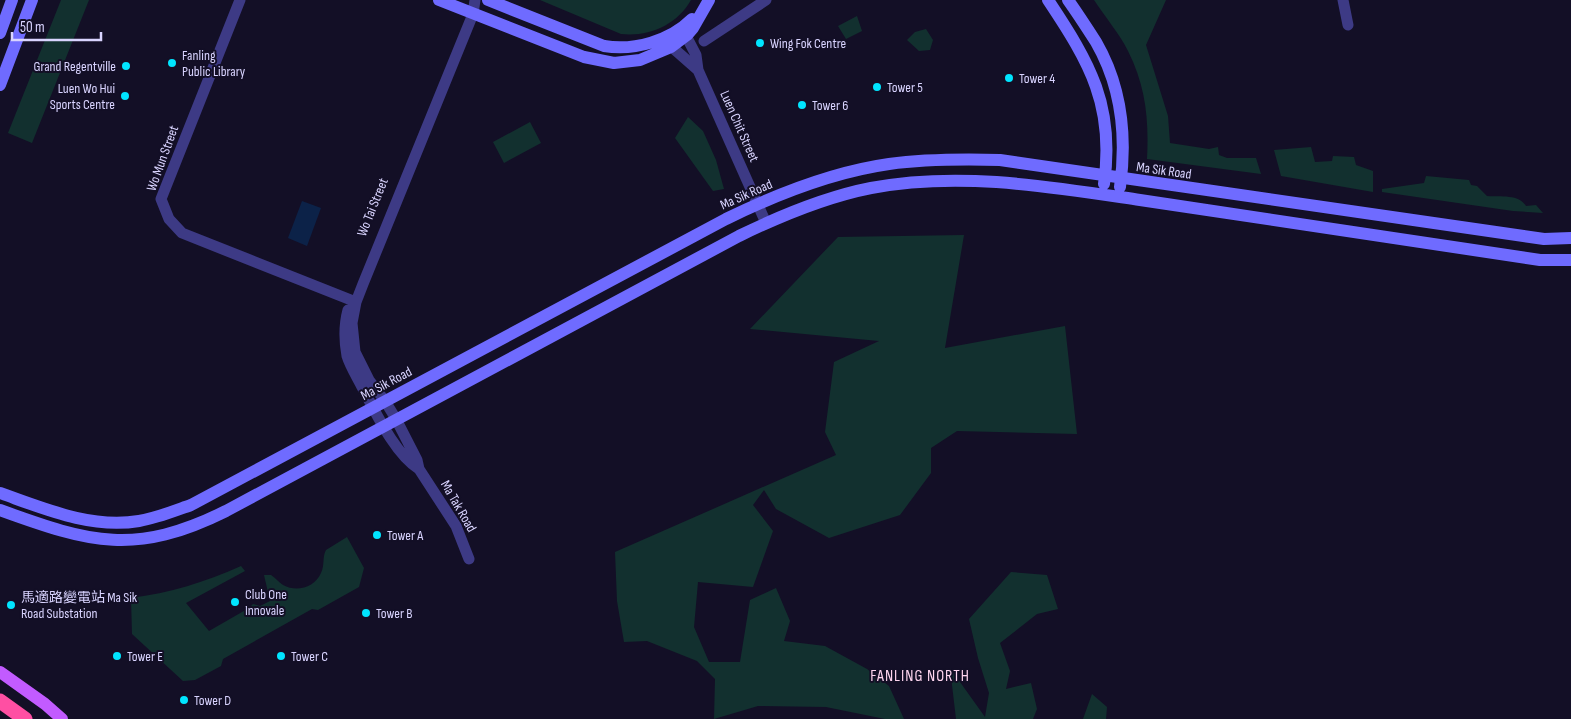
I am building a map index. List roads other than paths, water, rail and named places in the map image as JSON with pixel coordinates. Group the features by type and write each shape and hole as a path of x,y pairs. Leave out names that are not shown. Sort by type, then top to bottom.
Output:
{"highway":[{"path":"0,701 25,719"}],"main road":[{"path":"0,33 12,0"},
{"path":"0,85 32,0"},
{"path":"439,0 472,6 558,47 594,60 614,63 640,60 684,32 707,3"},
{"path":"488,0 604,46 635,46 666,42"},
{"path":"1048,0 1081,50 1095,82 1102,107 1106,132 1107,162 1102,194"},
{"path":"1068,0 1096,42 1117,94 1124,130 1124,163 1119,197"},
{"name":"Ma Sik Road","path":"0,493 59,514 92,521 123,522 153,518 191,505 726,219 784,194 839,175 880,166 911,162 968,159 1000,160 1105,177 1544,239 1571,238"},
{"path":"0,510 56,530 88,538 118,541 161,536 200,523 226,511 766,223 822,201 871,188 917,182 997,182 1102,194 1540,260 1571,260"},
{"path":"0,672 45,704 62,719"}],"street":[{"name":"Wo Mun Street","path":"240,0 161,199 169,219 182,233 353,300"},
{"path":"704,41 766,0"},
{"path":"1343,0 1348,25"},
{"name":"Wo Tai Street","path":"384,426 372,407 348,357 344,323 472,6"},
{"name":"Luen Chit Street","path":"684,32 696,55 698,70 766,223"},
{"name":"Luen Chit Street","path":"666,42 698,70"},
{"name":"Wo Tai Street","path":"353,300 352,323 355,352 369,380 385,401 396,420"},
{"name":"Ma Tak Road","path":"396,420 420,469 456,526 469,559"},
{"name":"Ma Tak Road","path":"384,426 403,456 420,469"}],"water":[{"path":"302,201 321,208 307,246 288,238"}],"place":[{"name":"Wing Fok Centre","path":"760,43"},
{"name":"Fanling Public Library","path":"172,63"},
{"name":"Grand Regentville","path":"126,66"},
{"name":"Tower 4","path":"1009,78"},
{"name":"Tower 5","path":"877,87"},
{"name":"Luen Wo Hui Sports Centre","path":"125,96"},
{"name":"Tower 6","path":"802,105"},
{"name":"Tower A","path":"377,535"},
{"name":"Club One Innovale","path":"235,602"},
{"name":"馬適路變電站 Ma Sik Road Substation","path":"11,605"},
{"name":"Tower B","path":"366,613"},
{"name":"Tower E","path":"117,656"},
{"name":"Tower C","path":"281,656"},
{"name":"Tower D","path":"184,700"}],"district":[{"name":"FANLING NORTH","path":"920,675"}]}
